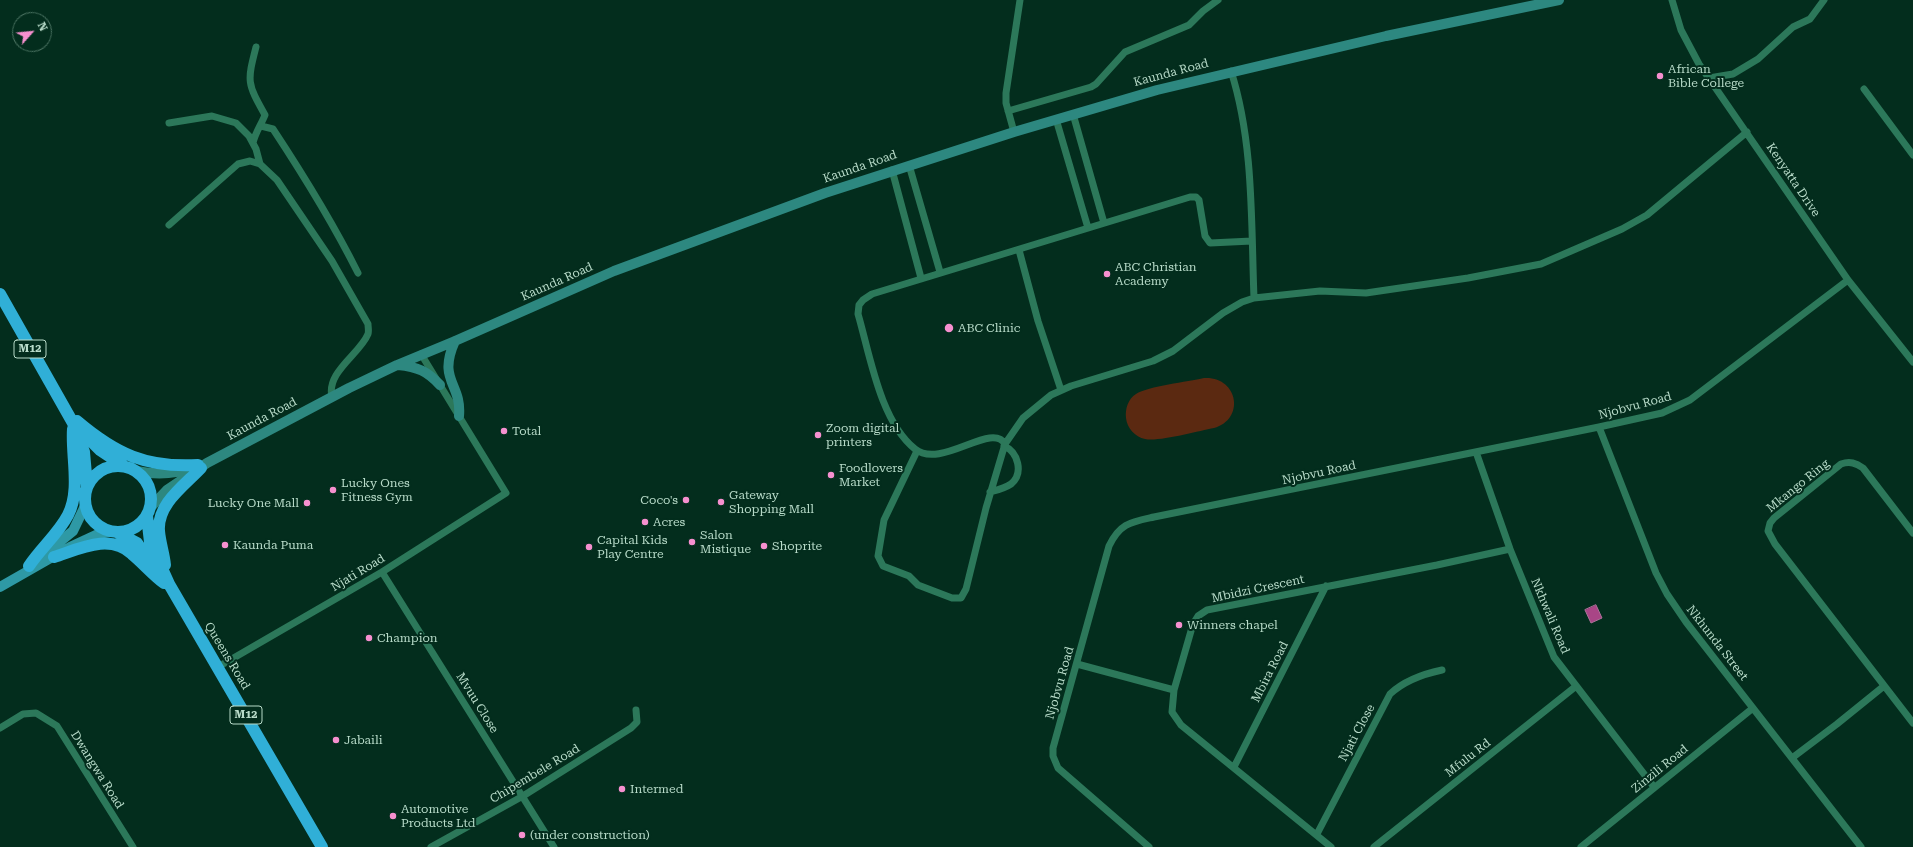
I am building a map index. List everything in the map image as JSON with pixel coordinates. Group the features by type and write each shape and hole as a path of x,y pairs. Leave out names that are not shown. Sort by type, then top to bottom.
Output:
{"highway":[{"name":"M12","path":"0,294 62,404 75,422 96,447 144,478 149,487 151,498 148,512 148,536 166,582"},
{"name":"M12","path":"75,422 84,452 87,486 85,506 94,522 137,543 166,582"},
{"path":"75,422 106,444 135,458 160,464 202,466"},
{"path":"26,569 57,531 69,513 74,484 75,422"},
{"path":"87,486 93,476 102,470 113,466 130,469"},
{"path":"166,582 159,530 160,517 164,507 170,499 202,466"},
{"path":"114,532 129,531 139,525 148,512"},
{"path":"54,557 98,544 117,544 132,554 145,568 166,582"},
{"name":"Queens Road","path":"166,582 218,667 322,847"}],"main road":[{"name":"Kaunda Road","path":"148,512 167,490 202,466 332,397 397,365 614,271 754,218 892,170 1056,119 1231,71 1461,19 1559,0"},
{"path":"455,341 450,353 447,370 460,406 459,416"},
{"path":"397,365 419,369 430,375 440,385"},
{"name":"Kaunda Road","path":"130,469 162,474 185,471 202,466"},
{"path":"0,587 26,569 73,532 85,506"},
{"path":"26,569 54,557 87,539 114,532"}],"street":[{"path":"1014,132 1008,111 1006,93 1020,0"},
{"path":"1008,111 1091,87 1096,84 1125,52 1189,25 1203,11 1218,0"},
{"name":"Kenyatta Drive","path":"1672,0 1686,41 1709,78 1848,280 1913,362"},
{"path":"1709,78 1733,74 1752,63 1793,27 1810,19 1824,0"},
{"path":"256,47 249,75 251,90 273,129 307,180 358,273"},
{"path":"1231,71 1241,109 1247,153 1254,298"},
{"path":"1864,89 1913,155"},
{"path":"1073,114 1104,223"},
{"path":"253,143 256,132 261,126 265,115"},
{"path":"169,123 212,116 236,123 249,136 260,164"},
{"path":"1056,119 1088,228"},
{"path":"261,126 273,129"},
{"path":"917,450 884,520 878,556 881,563 887,569 909,576 918,585 952,598 961,598 966,589 990,492 1005,445 1015,428 1031,410 1061,390 1153,361 1172,350 1223,313 1242,302 1254,298 1320,291 1366,293 1468,278 1541,264 1622,229 1647,215 1747,132"},
{"path":"169,225 238,164 250,161 260,164 277,180 332,261 368,324 368,333 340,368 330,390 332,397"},
{"path":"909,165 940,272"},
{"path":"892,170 921,278"},
{"path":"990,492 1012,483 1018,475 1019,469 1015,456 1005,445 1002,439 996,437 976,442 947,453 926,453 917,450 892,422 887,413 858,310 863,300 872,294 940,272 1019,250 1193,196 1201,204 1205,236 1210,242 1252,241"},
{"path":"1019,250 1038,321 1061,390"},
{"name":"Njobvu Road","path":"1149,847 1063,772 1055,763 1054,748 1110,546 1117,532 1125,525 1154,517 1599,428 1662,413 1683,404 1848,280"},
{"path":"421,354 459,416"},
{"name":"Njati Road","path":"218,667 382,572 506,493 459,416"},
{"name":"Nkhunda Street","path":"1599,428 1661,584 1686,622 1861,847"},
{"name":"Nkhwali Road","path":"1476,452 1510,548 1554,657 1654,787"},
{"name":"Mkango Ring","path":"1913,533 1863,468 1851,463 1841,464 1774,518 1768,527 1769,535 1772,541 1913,723"},
{"name":"Mbidzi Crescent","path":"1331,847 1177,721 1171,707 1174,690 1193,624 1198,616 1203,612 1326,586 1437,565 1510,548"},
{"name":"Mvuu Close","path":"382,572 554,847"},
{"name":"Mbira Road","path":"1234,767 1326,586"},
{"path":"1078,664 1174,690"},
{"name":"Njati Close","path":"1317,834 1390,694 1421,675 1442,670"},
{"path":"1792,758 1884,686"},
{"name":"Mfulu Rd","path":"1374,847 1576,687"},
{"name":"Zinzili Road","path":"1581,847 1753,708"},
{"name":"Chipembele Road","path":"431,847 523,796 631,728 637,722 636,710"},
{"name":"Dwangwa Road","path":"0,728 23,714 36,713 57,726 132,847"}],"shaded area":[{"path":"1204,378 1216,379 1231,391 1234,399 1234,408 1231,416 1224,423 1214,428 1169,438 1151,440 1141,438 1130,429 1126,418 1126,411 1129,401 1133,396 1142,391 1159,386"},
{"path":"1596,605 1602,618 1591,623 1585,610"}],"place":[{"name":"African Bible College","path":"1660,76"},
{"name":"ABC Christian Academy","path":"1107,274"},
{"name":"ABC Clinic","path":"949,328"},
{"name":"Total","path":"504,431"},
{"name":"Zoom digital printers","path":"818,435"},
{"name":"Foodlovers Market","path":"831,475"},
{"name":"Lucky Ones Fitness Gym","path":"333,490"},
{"name":"Coco's","path":"686,500"},
{"name":"Gateway Shopping Mall","path":"721,502"},
{"name":"Lucky One Mall","path":"307,503"},
{"name":"Acres","path":"645,522"},
{"name":"Salon Mistique","path":"692,542"},
{"name":"Kaunda Puma","path":"225,545"},
{"name":"Shoprite","path":"764,546"},
{"name":"Capital Kids Play Centre","path":"589,547"},
{"name":"Winners chapel","path":"1179,625"},
{"name":"Champion","path":"369,638"},
{"name":"Jabaili","path":"336,740"},
{"name":"Intermed","path":"622,789"},
{"name":"Automotive Products Ltd","path":"393,816"},
{"name":"(under construction)","path":"522,835"}]}
